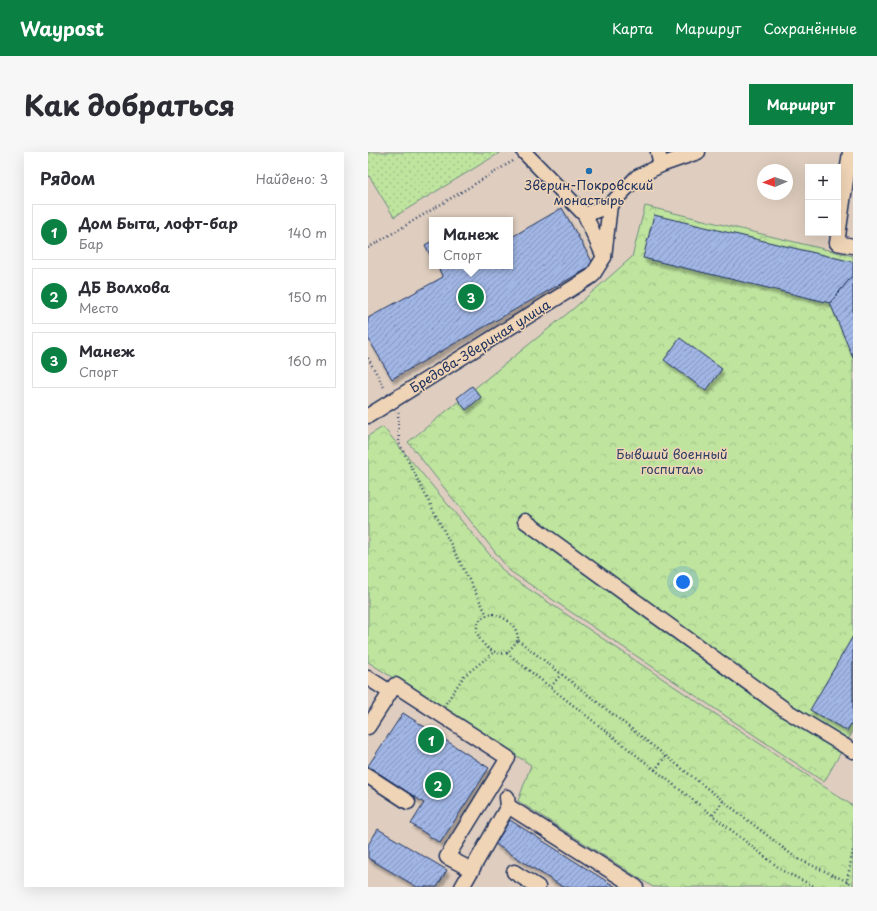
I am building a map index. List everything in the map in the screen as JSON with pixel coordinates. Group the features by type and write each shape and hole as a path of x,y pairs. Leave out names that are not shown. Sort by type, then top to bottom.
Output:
{"street":[{"path":"585,215 610,205 638,176 660,158 698,152"},
{"path":"850,152 837,243 853,246"},
{"path":"524,153 585,215 604,257"},
{"path":"604,257 610,205"},
{"name":"Бредова-Звериная улица","path":"369,414 592,276 604,257"},
{"path":"525,521 787,711 853,751"},
{"path":"368,678 390,692"},
{"path":"368,727 395,685 508,758 447,857 472,870"},
{"path":"368,776 408,802"},
{"path":"462,887 507,801 636,887"},
{"path":"514,872 538,887"}],"path":[{"path":"368,248 524,153"},
{"path":"368,358 398,411 399,443 487,614"},
{"path":"816,887 783,871 507,653 494,652 483,644 477,632 477,626 481,619 487,614 500,616 511,623 515,628 518,640 796,858 853,884"},
{"path":"507,653 518,640"},
{"path":"440,714 464,676 494,652"},
{"path":"551,687 561,674"},
{"path":"655,770 666,756"},
{"path":"712,815 723,802"},
{"path":"846,887 853,850"}],"green space":[{"path":"368,152 501,152 394,217 368,174"},
{"name":"Бывший военный госпиталь","path":"645,206 853,256 853,731 824,782 510,571 408,442 573,309 632,257"},
{"path":"383,427 506,574 853,806 853,887 653,887 518,801 531,765 368,662 368,436"}],"building":[{"path":"562,208 594,265 392,379 368,338 368,318 443,277 439,269 513,269 513,236"},
{"path":"654,215 853,262 853,275 830,303 643,258"},
{"path":"429,243 429,252 425,245"},
{"path":"853,275 853,358 830,303"},
{"path":"680,338 722,369 706,391 664,360"},
{"path":"472,386 481,397 466,410 457,398"},
{"path":"853,636 853,720 847,731 810,710"},
{"path":"403,713 489,768 440,843 411,824 424,803 368,766"},
{"path":"510,820 616,887 563,887 495,844"},
{"path":"378,829 447,870 437,887 417,887 368,858 368,845"}],"place":[{"name":"Зверин-Покровский монастырь","path":"589,171"},
{"name":"Манеж","path":"471,297"},
{"name":"Дом Быта, лофт-бар","path":"431,740"},
{"name":"ДБ Волхова","path":"438,785"}]}
